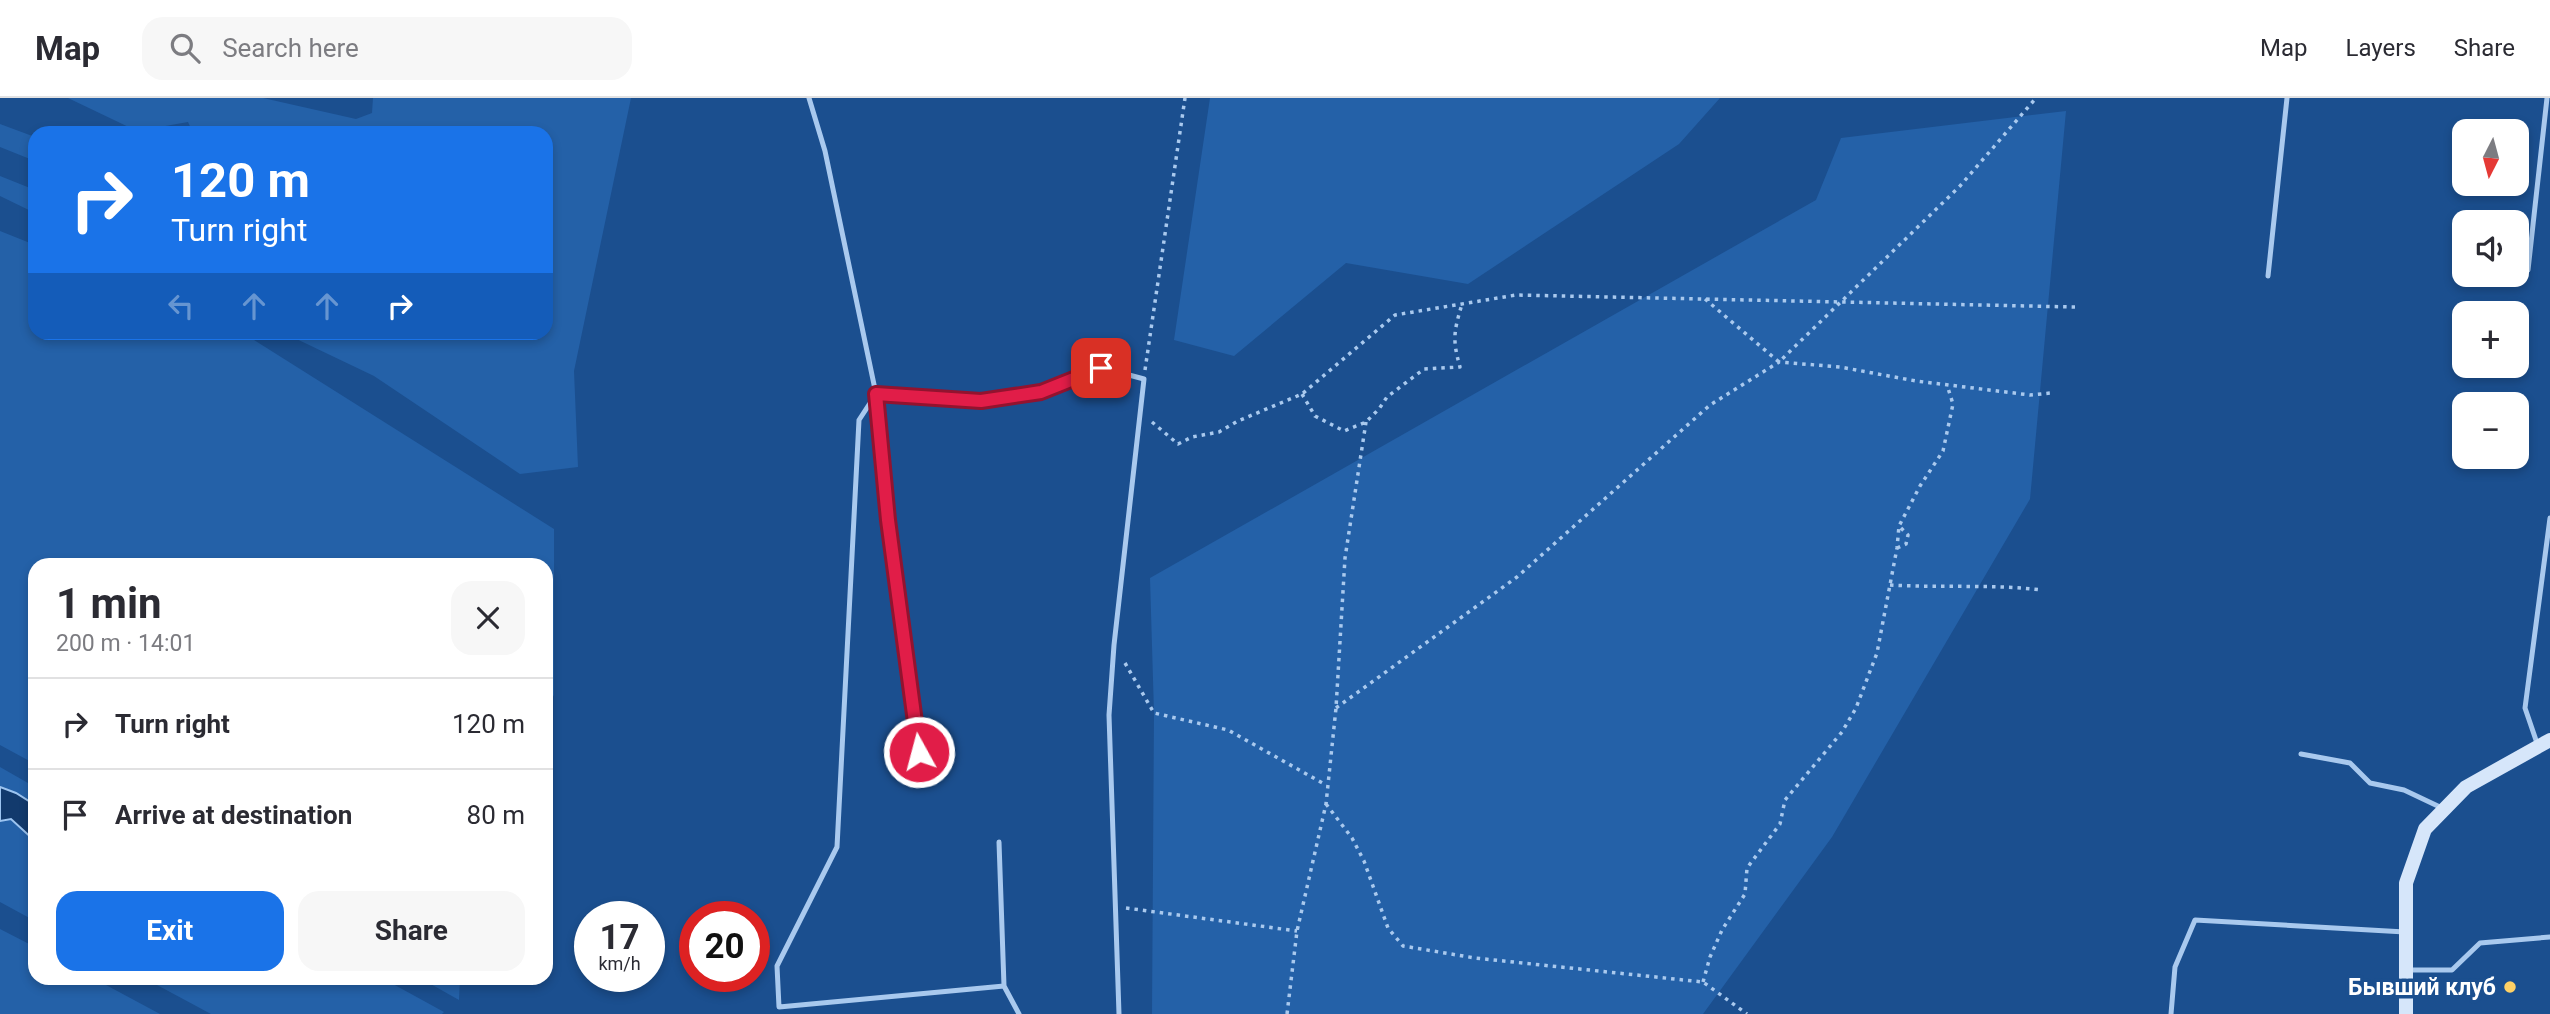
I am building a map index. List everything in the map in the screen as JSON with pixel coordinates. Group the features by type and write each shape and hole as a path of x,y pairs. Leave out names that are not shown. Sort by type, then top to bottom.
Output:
{"street":[{"path":"2406,1014 2406,883 2425,829 2466,787 2544,743"}],"lane":[{"path":"809,98 825,151 876,394 888,520 919,752"},
{"path":"2268,276 2287,98"},
{"path":"2529,261 2547,98"},
{"path":"876,394 981,401 1041,392 1101,368"},
{"path":"1114,371 1144,379 1114,645 1109,715 1119,1014"},
{"path":"876,394 859,420 837,847 777,965 779,1007 1004,986"},
{"path":"2544,743 2525,708 2550,519"},
{"path":"2301,754 2350,763 2370,783 2404,790 2445,809"},
{"path":"999,842 1004,986 1019,1014"},
{"path":"2171,1014 2175,967 2195,920 2406,932"},
{"path":"2406,971 2452,970 2480,943 2550,937"}],"path":[{"path":"1144,379 1185,98"},
{"path":"1336,708 1517,577 1710,405 1779,362 1960,186 2036,98"},
{"path":"1142,398 1153,423 1178,444 1192,436 1219,432 1238,421 1303,394 1395,315 1516,295 2075,307"},
{"path":"1705,299 1779,362 1840,367 2030,395 2050,393"},
{"path":"1303,394 1315,416 1344,430 1366,422 1387,397 1424,369 1461,367 1454,343 1455,325 1462,304"},
{"path":"1703,982 1721,930 1745,894 1747,868 1780,824 1786,800 1842,732 1856,708 1877,653 1899,526 1920,486 1943,451 1953,404 1947,384"},
{"path":"1287,1014 1297,931 1325,804 1336,708 1345,558 1366,422"},
{"path":"1897,548 1906,544 1908,535 1899,526"},
{"path":"1890,585 2000,585 2042,590"},
{"path":"1114,645 1154,713 1228,730 1326,785"},
{"path":"1325,804 1352,838 1364,861 1388,928 1403,946 1475,958 1703,982 1747,1014"},
{"path":"1114,906 1297,931"}],"shaded area":[{"path":"68,98 263,98 356,119 372,113 373,98 631,98 574,371 578,467 520,474 374,376 299,340 553,340 553,126 190,126 188,122 165,126 127,126"},
{"path":"1210,98 1720,98 1679,144 1468,284 1346,263 1234,356 1174,340"},
{"path":"2066,111 2030,499 1832,837 1703,1014 1152,1014 1154,713 1150,578 1816,200 1841,138"},
{"path":"0,124 28,134 28,158 0,147"},
{"path":"0,176 28,187 28,210 0,196"},
{"path":"0,231 28,242 28,340 254,340 554,529 553,697 553,558 28,558 28,760 0,745"},
{"path":"0,767 28,783 28,917 0,902"},
{"path":"0,787 28,801 28,835 11,819 0,821"},
{"path":"0,929 28,943 28,985 106,985 160,1014 0,1014"},
{"path":"157,985 395,985 444,1012 442,1014 211,1014"},
{"path":"432,985 460,985 459,1000"}],"place":[{"name":"Бывший клуб","path":"2510,987"}],"route":[{"path":"919,752 888,520 876,394 981,401 1041,392 1101,368"}]}
